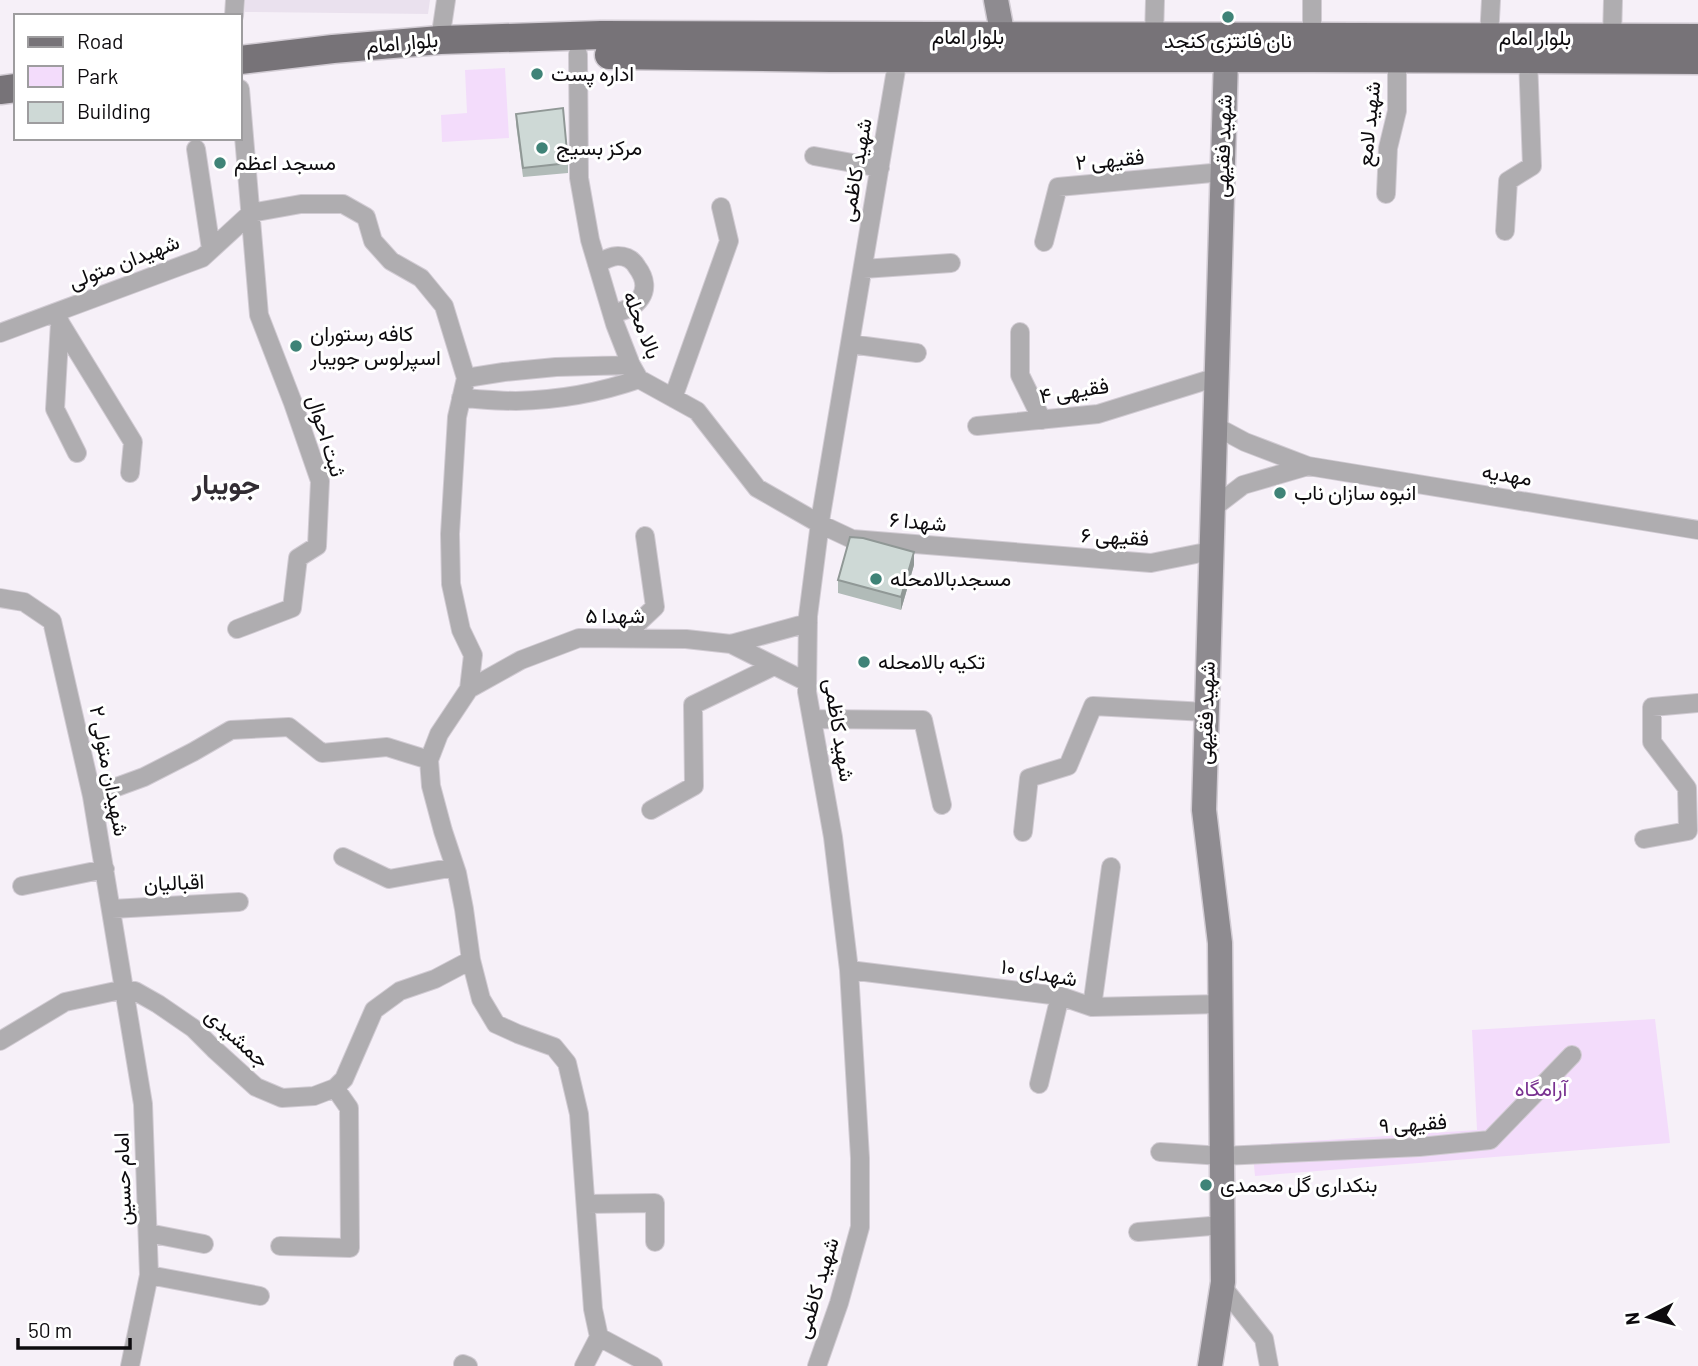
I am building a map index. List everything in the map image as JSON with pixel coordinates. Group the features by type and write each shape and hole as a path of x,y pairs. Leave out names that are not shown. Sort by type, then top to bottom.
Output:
{"main road":[{"path":"996,0 1003,48"},
{"name":"بلوار امام","path":"242,61 333,49 441,47 601,35 1003,48 1227,47 1397,58 1698,60"},
{"name":"بلوار امام","path":"242,75 441,47 578,54 898,58 1154,37 1227,47 1312,37 1698,38"},
{"name":"شهید فقیهی","path":"1210,1366 1222,1286 1221,1004 1220,943 1204,810 1227,47"}],"street":[{"path":"441,47 446,0"},
{"path":"1154,37 1155,0"},
{"path":"1312,0 1312,37"},
{"path":"1489,38 1491,0"},
{"path":"1612,38 1613,0"},
{"name":"بالا محله","path":"578,54 579,178 590,240 612,313 635,372 697,411 757,488 820,524"},
{"name":"شهید کاظمی","path":"817,1366 839,1303 860,1227 860,1158 849,970 833,836 807,692 808,623 820,524 898,58"},
{"name":"شهید لامع","path":"1386,194 1388,148 1397,111 1397,58"},
{"path":"1505,231 1508,181 1532,166 1528,58"},
{"path":"242,112 251,213 301,204 343,204 366,217 373,241 391,261 421,278 444,306 466,378 457,417 450,534 452,584 461,630 473,655 469,689 439,734 429,760 431,786 455,867 471,960 481,999 496,1024 554,1047 567,1063 579,1114 593,1309 599,1337 584,1366"},
{"path":"196,149 211,249"},
{"path":"814,156 880,168"},
{"name":"فقیهی ۲","path":"1044,242 1058,187 1223,172"},
{"path":"673,398 729,241 721,207"},
{"name":"شهیدان متولی","path":"0,333 57,317 202,257 251,213"},
{"name":"ثبت احوال","path":"237,629 292,608 298,558 317,546 320,481 259,315 251,213"},
{"path":"597,264 612,257 625,257 634,262 643,275 645,287 640,300 627,309 612,313"},
{"path":"863,269 951,264"},
{"path":"57,317 55,409 77,453"},
{"path":"57,317 133,442 130,473"},
{"path":"1020,332 1020,375 1042,420"},
{"path":"850,344 917,353"},
{"path":"466,378 556,368 635,372"},
{"path":"461,398 515,401 580,396 616,387 635,372"},
{"name":"فقیهی ۴","path":"977,426 1098,414 1217,377"},
{"path":"1215,426 1245,442 1308,466"},
{"path":"1213,508 1243,485 1308,466"},
{"name":"مهدیه","path":"1308,466 1698,530"},
{"name":"شهدا ۶","path":"820,524 852,539 1015,553"},
{"path":"622,638 655,607 645,536"},
{"name":"فقیهی ۶","path":"1015,553 1151,563 1211,551"},
{"name":"شهیدان متولی ۲","path":"0,598 24,602 52,621 92,796 125,989"},
{"name":"شهدا ۵","path":"731,644 808,623"},
{"name":"شهدا ۵","path":"469,689 521,660 579,638 686,639 731,644 807,682"},
{"path":"651,810 694,786 693,705 775,666"},
{"path":"1644,839 1689,831 1686,788 1652,743 1652,707 1698,703"},
{"path":"1023,832 1029,778 1068,766 1093,706 1206,712"},
{"path":"812,719 923,720 942,804"},
{"path":"92,796 144,777 231,730 289,727 322,753 387,747 429,760"},
{"path":"343,858 389,878 455,867"},
{"path":"1092,1007 1111,867"},
{"path":"22,886 105,869"},
{"name":"اقبالیان","path":"111,909 239,902"},
{"path":"280,1246 350,1248 349,1108 335,1088 344,1079 374,1010 400,991 435,979 471,960"},
{"name":"شهدای ۱۰","path":"849,970 1060,996 1092,1007 1221,1004"},
{"path":"0,1041 65,1002 125,989"},
{"name":"جمشیدی","path":"125,989 135,991 158,1004 193,1028 256,1087 282,1098 314,1096 335,1088"},
{"name":"امام حسین","path":"125,989 143,1104 149,1275 130,1366"},
{"path":"1039,1084 1060,996"},
{"name":"فقیهی ۹","path":"1160,1152 1222,1156 1419,1147 1490,1140 1572,1055"},
{"path":"586,1204 655,1203 655,1242"},
{"path":"1138,1232 1223,1225"},
{"path":"148,1233 204,1244"},
{"path":"149,1275 260,1296"},
{"path":"1222,1286 1264,1339 1269,1366"},
{"path":"599,1337 653,1366"}],"shaded area":[{"path":"245,0 430,0 428,14 245,12"}],"green space":[{"path":"505,68 509,138 442,142 441,115 467,113 465,70"},
{"name":"آرامگاه","path":"1655,1019 1670,1143 1255,1176 1252,1145 1477,1130 1472,1030"}],"building":[{"name":"مرکز بسیج","path":"563,108 568,163 523,168 516,114"},
{"name":"مسجدبالامحله","path":"850,537 914,552 901,597 838,580"}],"place":[{"name":"نان فانتزی کنجد","path":"1228,17"},
{"name":"اداره پست","path":"537,74"},
{"name":"مرکز بسیج","path":"542,148"},
{"name":"مسجد اعظم","path":"220,163"},
{"name":"کافه رستوران اسپرلوس جویبار","path":"296,346"},
{"name":"انبوه سازان ناب","path":"1280,493"},
{"name":"مسجدبالامحله","path":"876,579"},
{"name":"تکیه بالامحله","path":"864,662"},
{"name":"بنکداری گل محمدی","path":"1206,1185"}],"district":[{"name":"جویبار","path":"226,484"}]}
